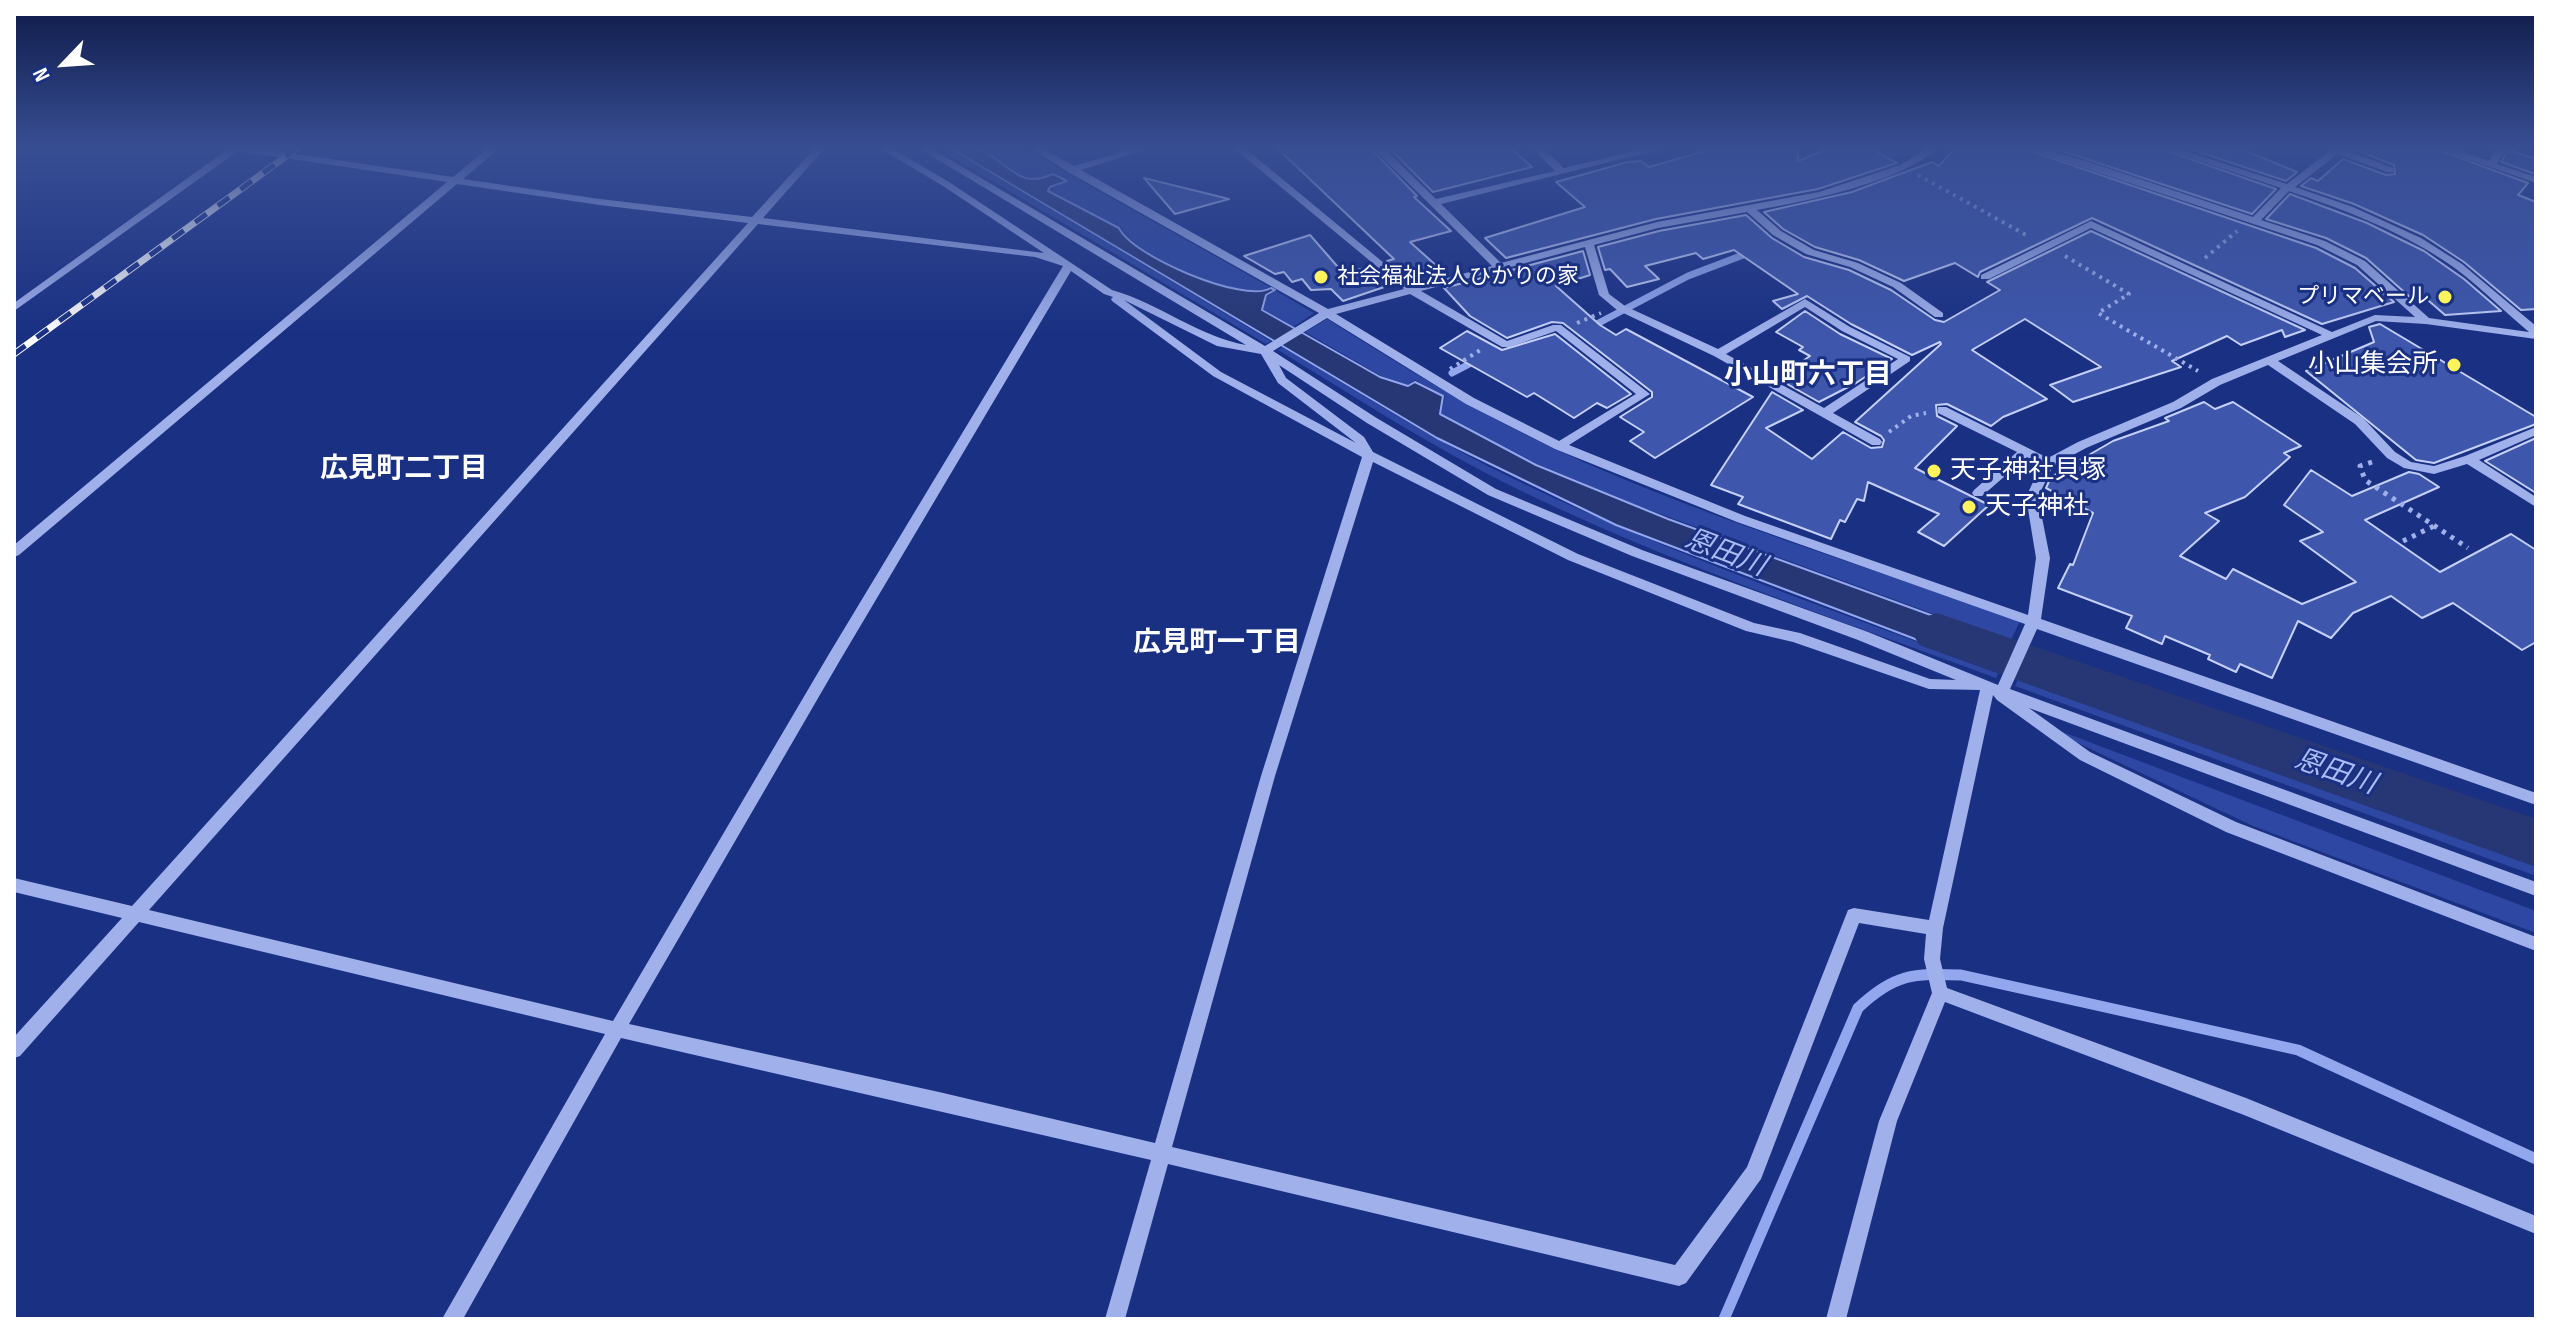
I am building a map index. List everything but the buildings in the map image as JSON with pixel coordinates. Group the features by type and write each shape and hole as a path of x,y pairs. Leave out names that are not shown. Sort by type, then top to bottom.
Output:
{"street":[{"path":"14,308 150,211"},
{"path":"14,552 420,211"},
{"path":"678,211 1036,254 1069,265"},
{"path":"14,1050 766,211"},
{"path":"987,211 1108,292 1217,374 1369,455 1573,557 1751,627 1795,637 1929,684 1995,689 2085,756 2205,815 2536,944"},
{"path":"1030,211 1265,351 1371,420 1492,492 1637,553 2536,889"},
{"path":"1145,211 1327,313 1434,380 1559,446 1741,519 2536,799"},
{"path":"1315,211 1411,290 1506,345 1557,327 1644,394 1559,446"},
{"path":"1441,211 1498,266"},
{"path":"1108,292 1133,299 1221,344 1265,351 1327,313 1588,242 1732,211"},
{"path":"1753,211 1777,233 1810,252 1854,265 1897,285 1939,315"},
{"path":"2222,211 2321,243 2361,263 2426,321"},
{"path":"2253,222 2264,211"},
{"path":"2349,211 2413,238 2446,258 2536,334"},
{"path":"1985,277 2091,224 2330,335"},
{"path":"1588,242 1604,295 1620,307 1718,354 1876,442"},
{"path":"452,1319 615,1029 856,616 1069,265"},
{"path":"1718,354 1805,302 1846,329 1906,359 1824,414"},
{"path":"1836,1319 1888,1121 1940,992 1932,959 1935,928 1995,689 2034,620 2043,558 2032,497 2048,463 2082,445 2177,405 2216,382 2375,318 2536,334"},
{"path":"1115,1319 1268,776 1369,455 1360,440 1282,380 1265,351"},
{"path":"2268,360 2359,421 2391,455 2408,465 2434,470 2536,431"},
{"path":"1942,410 2048,463"},
{"path":"1978,493 2025,452"},
{"path":"2469,459 2536,503"},
{"path":"14,885 615,1029 939,1101 1679,1276 1754,1173 1854,915 1935,928"},
{"path":"1940,992 2246,1107 2536,1225"}],"path":[{"path":"1978,211 2048,246 2073,264 2129,294 2098,313 2216,382"},
{"path":"2187,270 2219,250 2239,229 2253,222"},
{"path":"1562,330 1620,307"},
{"path":"1434,380 1497,339"},
{"path":"1876,442 1911,416 1942,410"},
{"path":"2391,455 2360,466 2365,480 2468,548"},
{"path":"2403,541 2434,526"}],"shaded area":[{"path":"1043,211 1054,211 1271,341 1266,344"},
{"path":"1089,211 1135,211 1270,287 1257,290 1237,288 1190,274 1146,250 1121,227"},
{"path":"1276,291 1314,313 1293,327 1263,309 1267,296"},
{"path":"1327,319 1499,421 1615,476 1729,520 2020,621 2010,642 1636,505 1537,464 1441,413 1445,396 1415,380 1408,385 1381,376 1305,332"},
{"path":"1283,347 1459,451 1578,509 1757,582 1999,672 1996,678 1813,611 1691,565 1572,515 1483,472 1423,438 1278,350"},
{"path":"2018,679 2536,865 2536,876 2015,686"},
{"path":"2023,717 2536,911 2536,933 2253,826"}],"water":[{"path":"1056,211 1087,211 1119,228 1128,239 1166,264 1214,283 1238,289 1275,290 1266,295 1262,310 1380,377 1408,386 1415,382 1443,396 1440,414 1536,465 1668,519 2010,644 1999,671 1616,525 1437,438"}],"waterway":[{"path":"1591,327 1688,276 1751,252"},
{"path":"1452,373 1477,360"},
{"name":"恩田川","path":"1937,632 2536,843"},
{"path":"1724,1319 1858,1008 1883,988 1905,978 1961,975 2298,1050 2536,1159"}],"railway":[{"path":"14,354 210,211"}],"place":[{"name":"社会福祉法人ひかりの家","path":"1321,277"},
{"name":"プリマベール","path":"2445,297"},
{"name":"小山集会所","path":"2454,365"},
{"name":"天子神社貝塚","path":"1934,471"},
{"name":"天子神社","path":"1969,507"}],"district":[{"name":"小山町六丁目","path":"1808,376"},
{"name":"広見町二丁目","path":"404,470"},
{"name":"広見町一丁目","path":"1217,644"}]}
